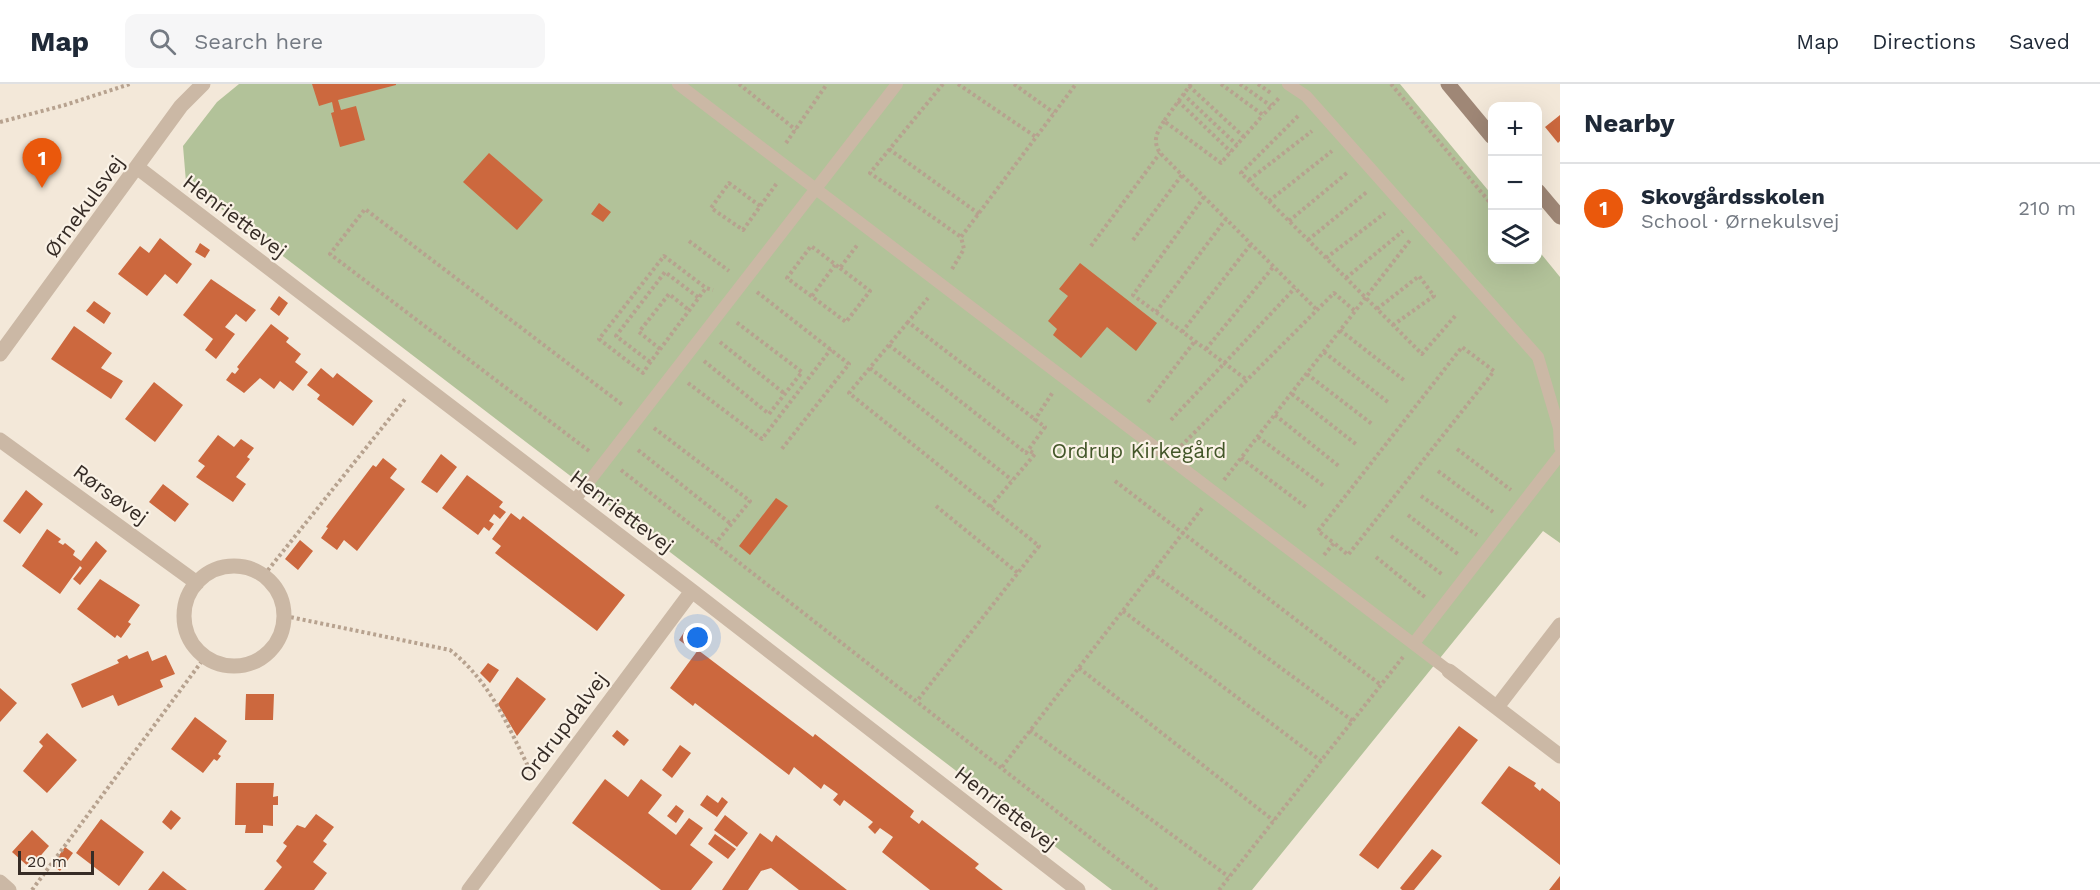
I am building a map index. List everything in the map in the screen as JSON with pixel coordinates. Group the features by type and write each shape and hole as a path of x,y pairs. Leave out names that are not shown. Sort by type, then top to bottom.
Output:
{"street":[{"name":"Ørnekulsvej","path":"0,354 138,168 181,106 203,84"},
{"path":"1448,84 1488,132"},
{"name":"Henriettevej","path":"138,168 692,591 1078,890"},
{"path":"1542,195 1560,217"},
{"name":"Rørsøvej","path":"0,440 197,583"},
{"path":"236,566 264,576 275,587 282,601 285,616 282,631 275,645 264,656 250,664 235,666 219,664 205,657 193,645 186,630 184,614 188,597 197,583 208,573 236,566"},
{"name":"Ordrupdalvej","path":"469,890 692,591"},
{"path":"1497,707 1560,625"},
{"path":"1449,671 1560,756"},
{"path":"0,882 9,890"}],"lane":[{"path":"678,84 1449,671"},
{"path":"574,501 897,84"},
{"path":"1289,85 1312,102 1538,357 1559,428 1560,447"},
{"path":"1414,643 1560,455"}],"path":[{"path":"0,122 65,105 130,84"},
{"path":"739,84 796,130 827,84"},
{"path":"917,701 1039,546 849,393 960,260 964,249 961,237 870,172 943,84"},
{"path":"958,84 1036,137"},
{"path":"1014,84 1054,113"},
{"path":"961,237 1075,86 1068,84"},
{"path":"1221,84 1263,115"},
{"path":"1240,84 1271,106"},
{"path":"1392,84 1488,200"},
{"path":"1244,137 1190,85 1164,121 1156,136 1155,144 1160,153 1317,310"},
{"path":"1164,121 1221,163 1289,85"},
{"path":"1183,94 1237,145"},
{"path":"1178,101 1231,152"},
{"path":"1312,102 1242,173 1422,354 1456,315"},
{"path":"1249,180 1327,119"},
{"path":"1269,201 1345,140"},
{"path":"889,149 979,214"},
{"path":"1091,246 1160,153"},
{"path":"1289,221 1363,160"},
{"path":"760,206 729,183 711,208 743,230 789,168"},
{"path":"1133,240 1182,175"},
{"path":"1308,240 1381,180"},
{"path":"1204,197 1133,295 1247,380"},
{"path":"1326,258 1400,201"},
{"path":"715,544 750,501 365,209 330,254 715,544 1157,890"},
{"path":"1156,312 1226,219"},
{"path":"1346,278 1416,220"},
{"path":"840,268 869,229"},
{"path":"689,241 849,364 781,450"},
{"path":"1182,332 1251,244"},
{"path":"811,246 840,268 870,291 846,322 787,278 811,246"},
{"path":"647,367 643,373 599,339 664,256 706,288"},
{"path":"812,296 835,265"},
{"path":"1206,349 1274,266"},
{"path":"650,362 616,336 665,272 699,298"},
{"path":"1377,309 1419,276 1434,296 1393,325"},
{"path":"1171,420 1295,288"},
{"path":"1170,458 1334,293 1355,312"},
{"path":"660,349 639,332 669,294 690,311"},
{"path":"708,353 703,360 769,414 802,372 734,320 729,327"},
{"path":"889,345 1026,453 1045,427 1034,421 908,322"},
{"path":"1340,330 1405,381"},
{"path":"713,347 724,333"},
{"path":"718,340 785,394"},
{"path":"1148,402 1195,341"},
{"path":"1462,347 1494,371 1348,555 1334,543 1318,531 1462,347"},
{"path":"674,372 762,439 831,349"},
{"path":"1324,352 1389,403"},
{"path":"870,368 1012,480"},
{"path":"1307,374 1372,424"},
{"path":"1034,421 1064,377"},
{"path":"264,576 419,382"},
{"path":"1291,394 1357,445"},
{"path":"1275,415 1340,467"},
{"path":"1258,437 1324,486"},
{"path":"632,446 731,524"},
{"path":"1457,449 1525,500"},
{"path":"990,507 1035,454 1028,450"},
{"path":"1241,458 1307,508"},
{"path":"1438,471 1507,523"},
{"path":"1115,481 1381,686"},
{"path":"1421,496 1490,544"},
{"path":"936,506 1018,573"},
{"path":"1408,515 1474,566"},
{"path":"1391,536 1458,586"},
{"path":"1315,567 1334,543"},
{"path":"1376,557 1440,610"},
{"path":"1152,573 1353,721"},
{"path":"1123,611 1321,761"},
{"path":"285,616 450,650 468,664 489,688 540,792"},
{"path":"1219,890 1414,643"},
{"path":"32,890 205,657"},
{"path":"1079,668 1274,821"},
{"path":"1030,730 1229,877"}],"green space":[{"name":"Ordrup Kirkegård","path":"239,84 1400,84 1488,190 1488,264 1542,264 1542,255 1560,277 1560,543 1543,531 1252,890 1112,890 186,182 183,146 217,102"}],"building":[{"path":"312,84 396,85 338,100 341,110 356,106 365,140 340,147 331,113 334,112 332,102 319,106"},
{"path":"1560,115 1560,141 1558,143 1545,127"},
{"path":"489,153 543,200 517,230 463,182"},
{"path":"599,203 611,212 603,222 591,214"},
{"path":"160,238 192,264 177,284 165,274 147,296 118,274 140,246 149,253"},
{"path":"200,243 210,250 205,258 195,252"},
{"path":"1080,263 1157,323 1136,351 1107,327 1081,358 1053,335 1057,329 1048,321 1068,296 1059,289"},
{"path":"211,279 256,310 246,322 236,314 225,327 235,334 216,359 205,350 213,339 183,315"},
{"path":"279,296 288,303 279,316 270,309"},
{"path":"94,301 111,313 104,324 86,311"},
{"path":"271,324 289,338 286,342 301,354 295,362 308,372 293,391 280,381 274,389 260,378 244,393 226,380 232,372 235,374 239,369 237,367"},
{"path":"74,326 112,353 101,368 123,381 111,399 51,359"},
{"path":"321,368 333,378 337,373 373,401 353,426 317,399 320,395 307,385"},
{"path":"154,382 183,405 155,442 125,419"},
{"path":"218,435 234,447 241,439 254,448 247,457 250,459 236,477 246,484 233,502 196,477 205,466 198,461"},
{"path":"441,454 457,467 437,493 421,482"},
{"path":"383,458 397,469 390,478 405,489 357,551 344,540 337,550 321,538 328,528 326,527 373,465 376,467"},
{"path":"467,475 503,502 499,507 506,512 500,519 494,514 489,521 494,524 489,531 484,527 478,535 442,508"},
{"path":"163,484 189,504 175,522 149,502"},
{"path":"26,490 43,504 20,534 3,521"},
{"path":"776,498 788,506 750,555 739,546"},
{"path":"511,513 520,520 523,516 625,595 597,631 495,553 501,546 492,539"},
{"path":"47,529 61,539 58,542 63,545 65,543 75,551 73,555 81,561 96,541 107,551 80,585 73,579 82,568 80,566 60,594 22,566"},
{"path":"300,540 313,551 298,570 285,559"},
{"path":"100,579 140,605 128,622 131,624 121,638 117,635 115,638 77,609"},
{"path":"686,629 701,640 694,651 679,640"},
{"path":"698,650 813,737 815,734 914,811 910,817 919,824 922,820 979,864 975,868 1003,890 930,890 882,852 893,837 880,828 875,834 868,827 873,822 844,800 840,806 833,800 838,794 824,784 821,789 794,767 789,775 695,703 693,706 670,688"},
{"path":"148,651 152,661 166,655 175,674 160,680 163,687 118,706 113,695 82,708 71,684 119,663 117,660 127,655 129,659"},
{"path":"488,663 499,670 490,683 480,673"},
{"path":"517,677 546,699 517,736 498,704"},
{"path":"0,688 17,703 0,722"},
{"path":"246,694 274,694 273,720 245,720"},
{"path":"195,717 227,741 218,754 221,756 217,761 214,759 203,773 171,749"},
{"path":"1459,726 1478,740 1378,869 1359,855"},
{"path":"617,730 629,740 624,746 612,736"},
{"path":"47,733 77,760 47,793 23,771 43,746 39,742"},
{"path":"680,745 691,753 672,778 662,770"},
{"path":"1509,766 1536,783 1534,786 1540,791 1542,788 1560,802 1560,865 1481,803"},
{"path":"605,779 628,797 641,779 662,795 648,813 676,835 689,818 703,828 690,845 713,862 691,890 661,890 572,823"},
{"path":"236,783 274,783 273,797 278,796 278,805 273,805 273,826 263,825 263,833 245,833 246,825 235,825"},
{"path":"707,795 718,803 722,797 728,802 717,817 700,805"},
{"path":"676,805 684,811 676,823 667,816"},
{"path":"171,810 181,818 171,830 162,822"},
{"path":"316,814 334,827 323,841 327,844 313,862 327,873 314,890 264,890 282,867 276,861 287,846 283,843 297,825 305,828"},
{"path":"725,815 748,833 737,847 714,830"},
{"path":"101,819 144,852 119,886 76,853"},
{"path":"32,830 49,846 30,868 12,852"},
{"path":"760,833 772,842 776,835 847,890 799,890 771,868 761,871 748,890 722,890"},
{"path":"715,834 736,849 728,859 708,844"},
{"path":"65,847 73,853 60,871 52,865"},
{"path":"1432,849 1442,856 1414,890 1402,890 1400,888"},
{"path":"163,871 187,890 148,890"},
{"path":"1560,876 1560,890 1549,890"}],"place":[{"name":"Skovgårdsskolen","path":"42,188"}]}
